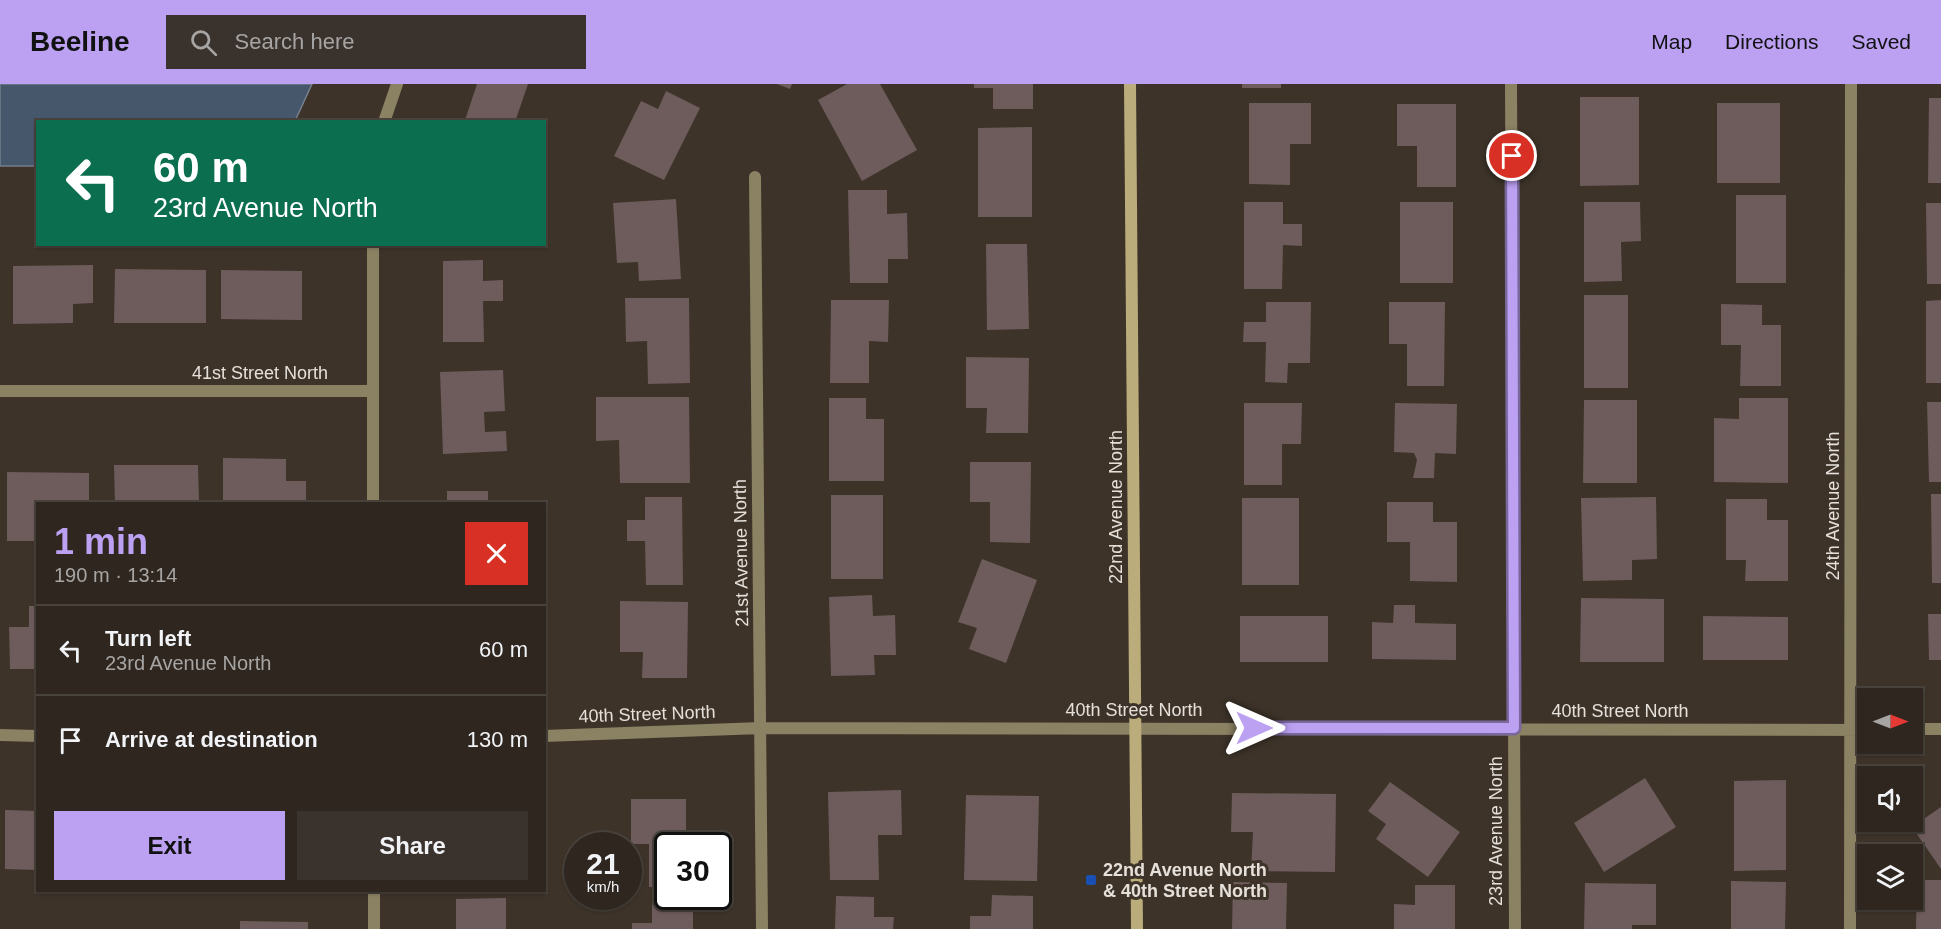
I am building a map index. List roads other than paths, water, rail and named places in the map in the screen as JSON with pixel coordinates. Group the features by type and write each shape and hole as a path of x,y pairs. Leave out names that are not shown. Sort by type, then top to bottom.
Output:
{"main road":[{"name":"22nd Avenue North","path":"1130,84 1137,929"}],"street":[{"path":"385,120 396,84"},
{"name":"23rd Avenue North","path":"1512,84 1515,929"},
{"name":"24th Avenue North","path":"1850,929 1851,84"},
{"name":"21st Avenue North","path":"755,177 762,929"},
{"path":"373,246 373,502"},
{"name":"41st Street North","path":"0,391 373,392"},
{"name":"40th Street North","path":"546,736 761,728 1857,730"},
{"path":"1923,729 1941,729"},
{"path":"0,735 36,736"},
{"path":"374,892 374,929"}],"water":[{"path":"0,84 312,84 295,120 36,120 36,166 0,166"}],"place":[{"name":"22nd Avenue North & 40th Street North","path":"1091,880"}]}
